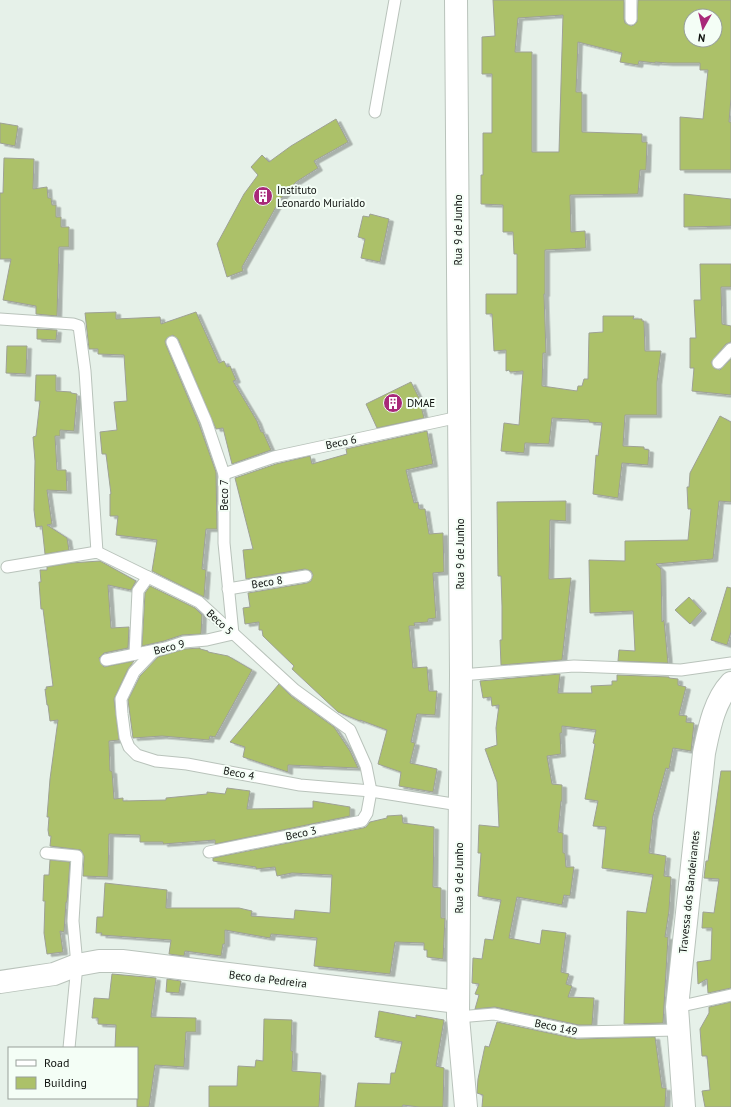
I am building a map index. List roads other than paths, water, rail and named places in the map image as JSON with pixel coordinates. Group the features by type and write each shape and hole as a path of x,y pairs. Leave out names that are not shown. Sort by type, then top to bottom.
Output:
{"street":[{"name":"Rua 9 de Junho","path":"456,0 461,675 458,1010 466,1107"},
{"name":"Travessa dos Bandeirantes","path":"684,1107 677,1007 704,752 712,718 726,688 731,683"},
{"name":"Beco da Pedreira","path":"0,982 54,974 78,964 99,961 122,961 458,1010"}],"lane":[{"path":"375,112 395,0"},
{"path":"631,0 631,19"},
{"path":"0,319 73,324 79,326 85,371 97,552 7,567"},
{"name":"Beco 7","path":"172,342 206,420 224,474 224,543 233,634"},
{"path":"718,363 731,349"},
{"name":"Beco 6","path":"224,474 274,457 459,417"},
{"name":"Beco 5","path":"97,552 199,602 295,690 350,730 366,766 371,791"},
{"name":"Beco 8","path":"228,589 306,576"},
{"path":"135,654 138,591 148,577"},
{"name":"Beco 9","path":"106,660 154,651 184,642 207,640 233,634"},
{"name":"Beco 4","path":"154,651 134,672 121,699 125,737 129,748 137,755 156,760 187,764 300,785 371,791 459,805"},
{"path":"461,675 574,666 681,670 731,663"},
{"name":"Beco 3","path":"209,852 362,821 367,813 371,791"},
{"path":"46,853 77,856 73,921 78,964 69,1047"},
{"path":"677,1007 731,995"},
{"name":"Beco 149","path":"458,1010 494,1014 578,1032 678,1030"}],"place":[{"name":"Instituto Leonardo Murialdo","path":"263,196"},
{"name":"DMAE","path":"393,403"}]}
